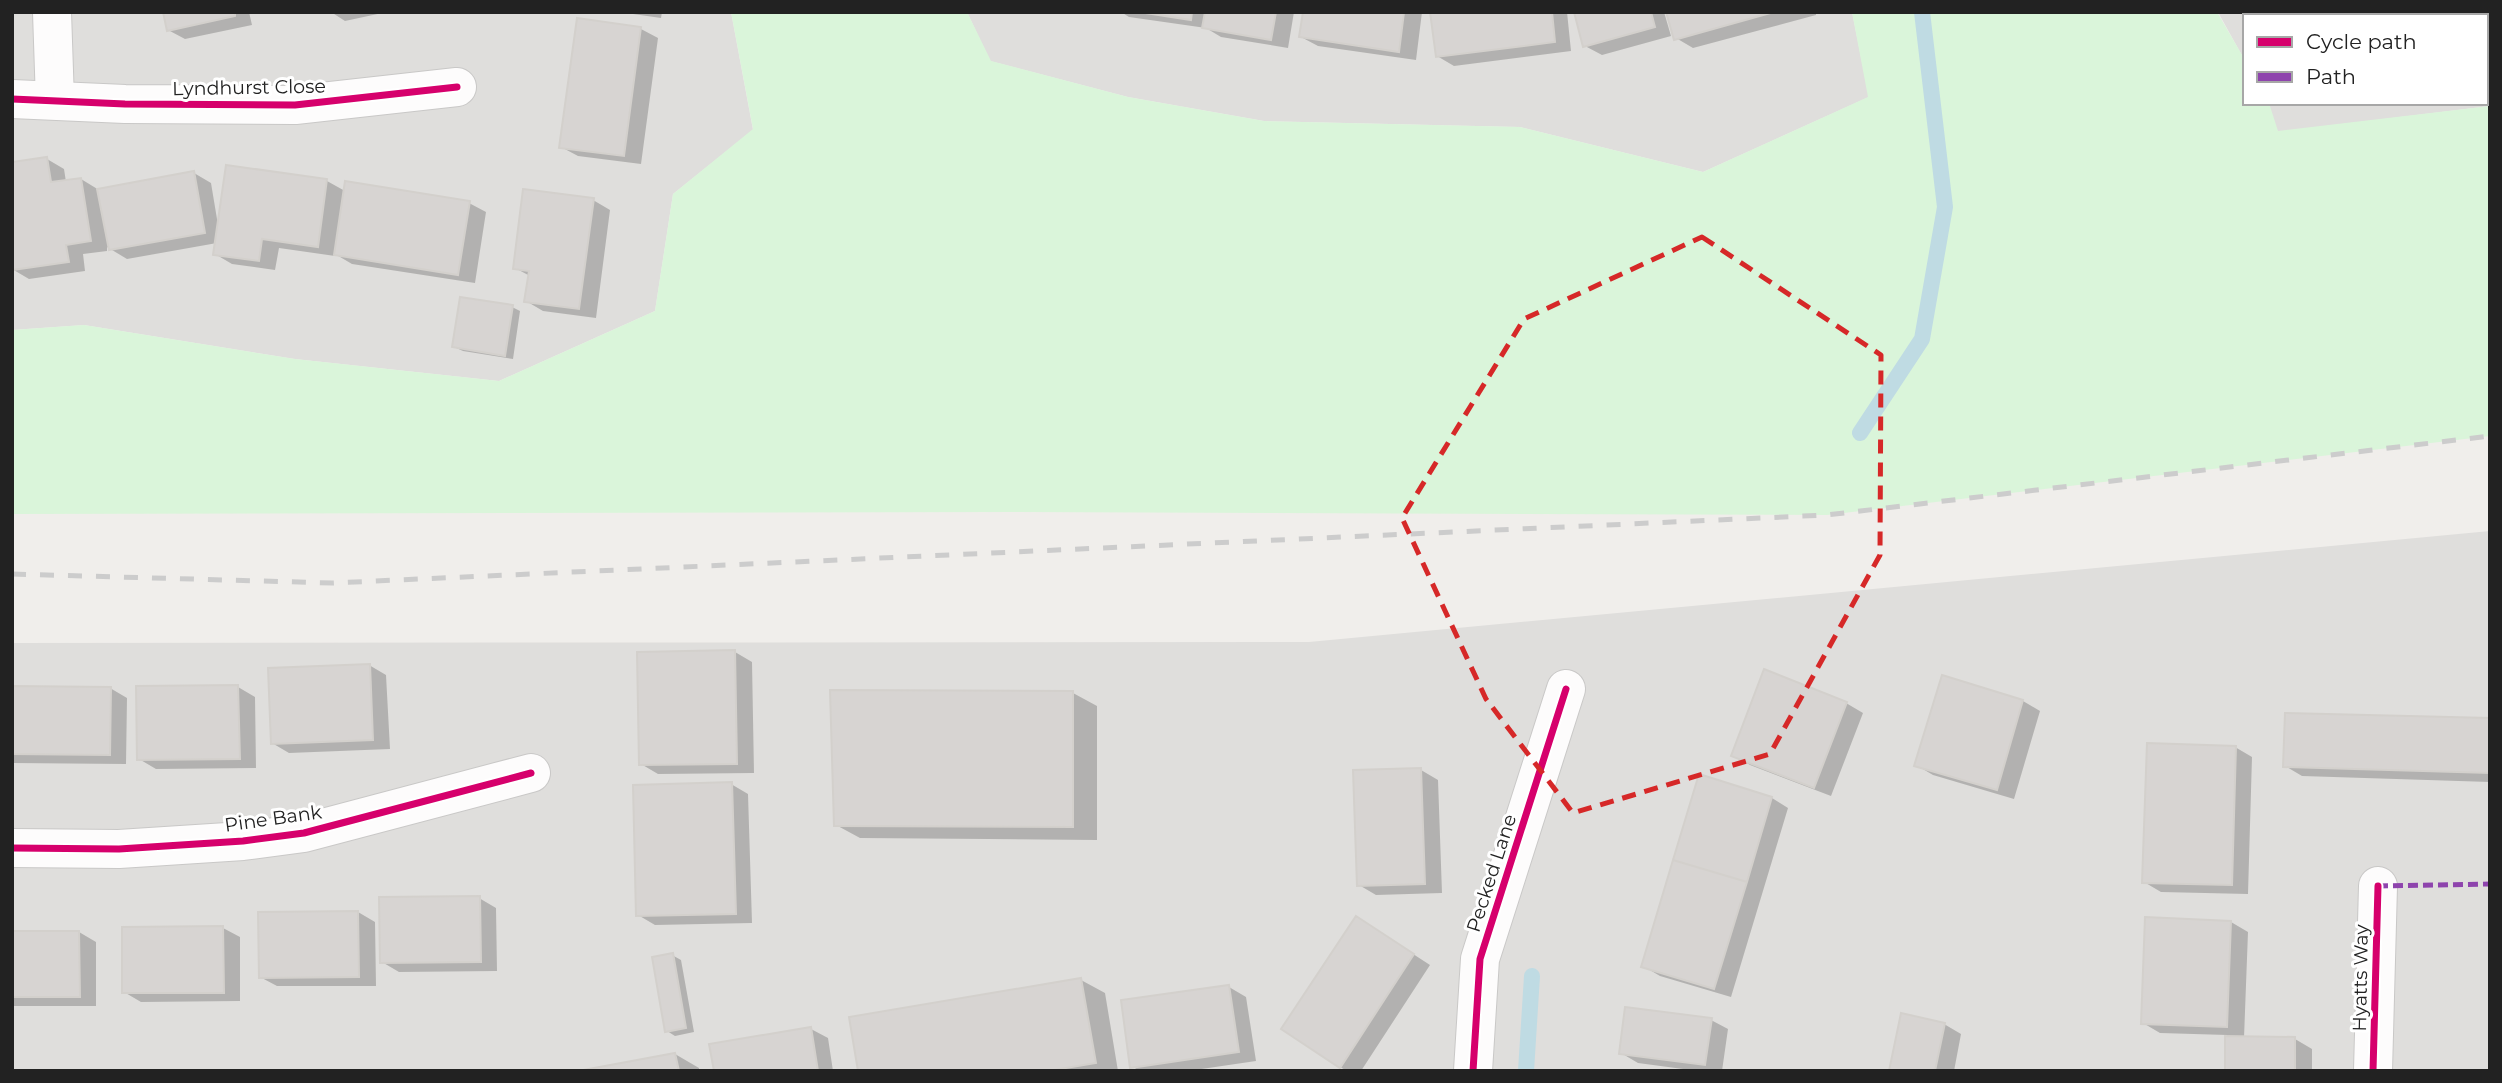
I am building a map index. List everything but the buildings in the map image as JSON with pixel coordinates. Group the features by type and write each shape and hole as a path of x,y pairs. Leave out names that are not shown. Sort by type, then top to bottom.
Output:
{"street":[{"path":"52,12 55,101"},
{"name":"Lyndhurst Close","path":"12,99 125,104 295,105 457,87"},
{"name":"Pecked Lane","path":"1473,1071 1480,960 1566,689"},
{"name":"Pine Bank","path":"12,848 119,849 243,841 304,833 531,773"},
{"name":"Hyatts Way","path":"2373,1071 2378,886"}],"highlighted area":[{"path":"1702,237 1881,355 1880,555 1770,754 1573,813 1486,699 1402,518 1524,319"}],"shaded area":[{"path":"12,12 731,12 753,130 673,194 655,311 499,381 295,359 84,325 12,330"},
{"path":"967,12 1852,12 1869,97 1703,172 1520,127 1264,121 1128,97 990,61"},
{"path":"2218,12 2490,12 2490,106 2278,132 2266,105 2488,105 2488,14 2243,14 2243,57"},
{"path":"2490,531 2490,1071 12,1071 12,643 1309,642"}],"green space":[{"path":"731,12 967,12 991,61 1128,97 1264,121 1520,127 1703,172 1868,97 1852,12 2217,12 2243,57 2243,105 2270,105 2278,131 2490,106 2490,436 1827,515 1016,512 12,514 12,330 84,325 295,359 499,381 655,311 673,194 753,129"}],"waterway":[{"path":"1860,433 1922,339 1945,207 1922,12"},
{"path":"1526,1071 1532,976"}],"railway":[{"path":"12,574 332,583 1827,515 2490,436"}],"marked path":[{"path":"2378,886 2490,884"}],"cycle path":[{"path":"12,99 125,104 295,105 457,87"},
{"path":"1473,1071 1480,959 1566,689"},
{"path":"12,848 119,849 243,841 304,833 531,773"},
{"path":"2373,1071 2378,886"}]}
